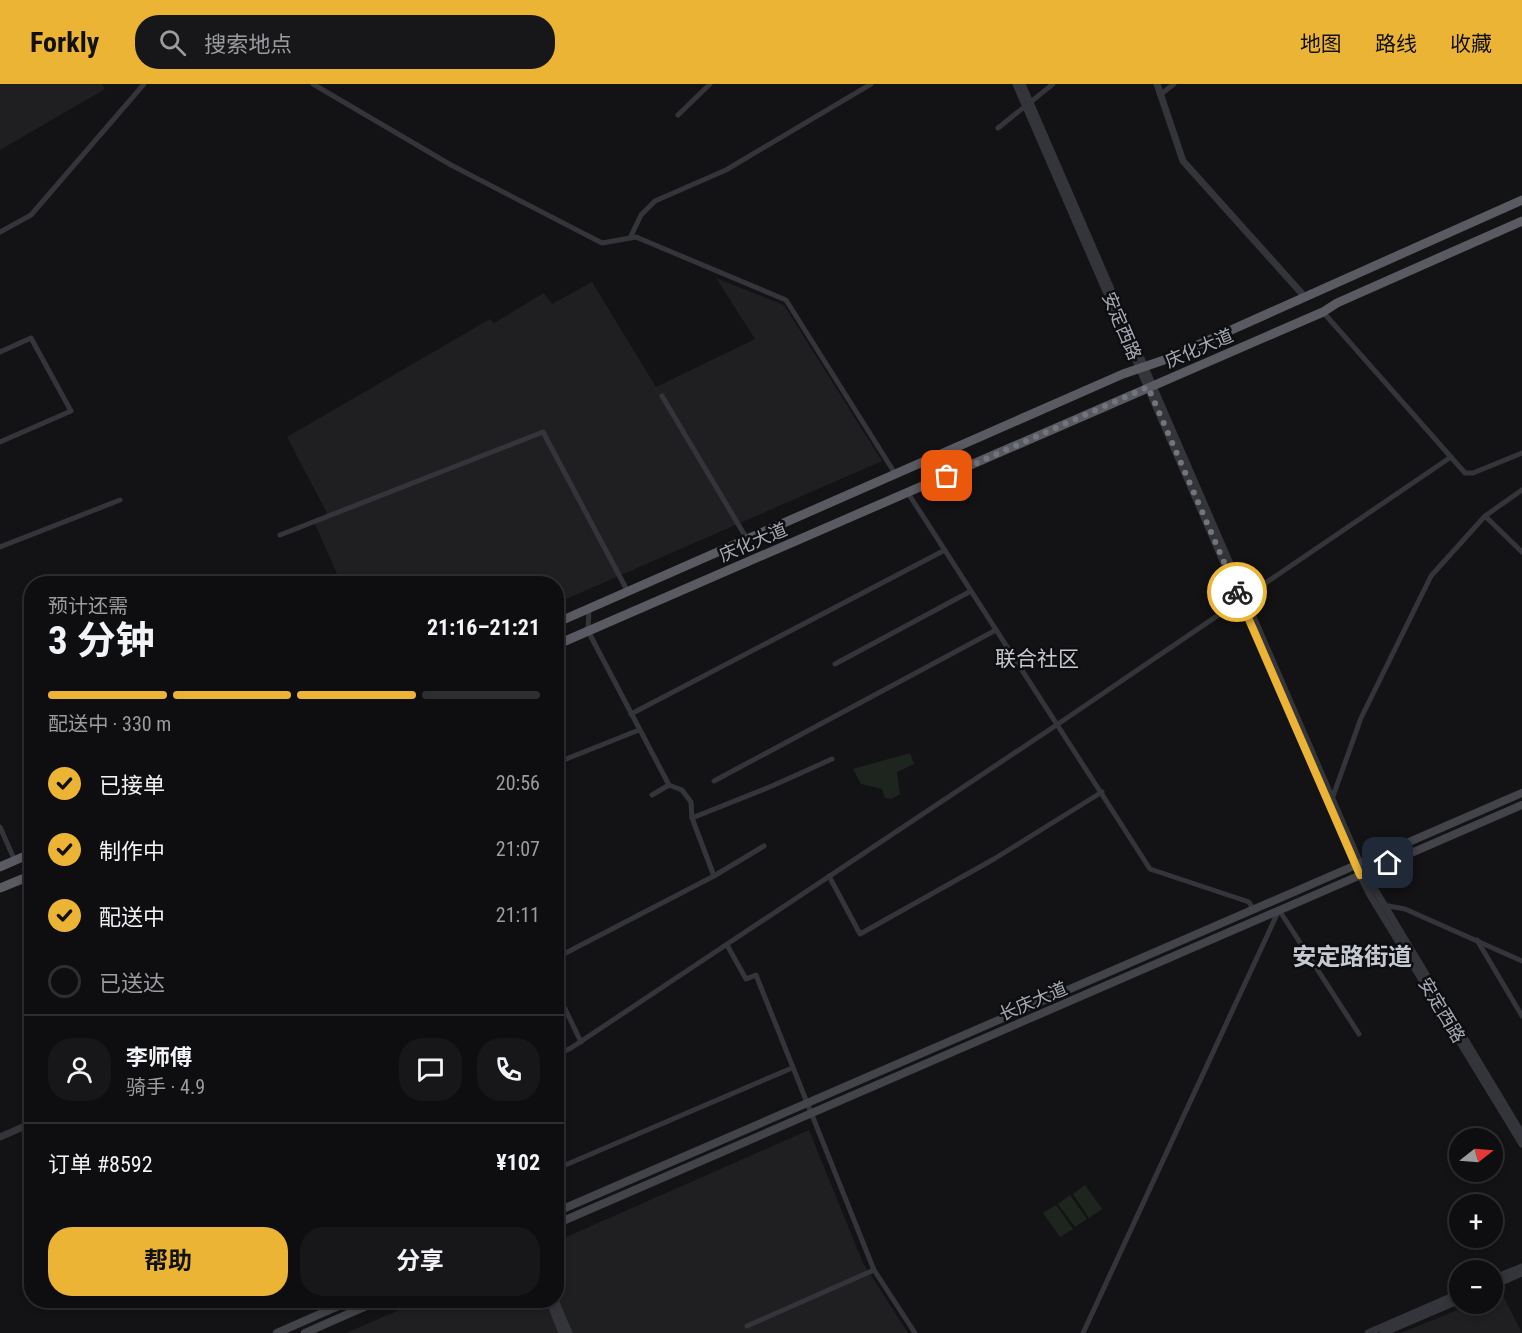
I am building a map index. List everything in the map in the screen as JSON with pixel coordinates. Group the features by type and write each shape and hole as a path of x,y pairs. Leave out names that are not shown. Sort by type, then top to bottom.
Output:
{"highway":[{"name":"庆化大道","path":"564,620 1522,200"},
{"name":"庆化大道","path":"564,642 1323,312 1337,303 1522,221"},
{"path":"0,867 24,857"},
{"path":"0,888 24,878"}],"main road":[{"name":"长庆大道","path":"564,1209 1522,793"},
{"name":"长庆大道","path":"564,1221 1522,805"},
{"path":"277,1333 334,1308"},
{"path":"305,1333 362,1308"}],"street":[{"path":"0,232 31,215 144,84"},
{"path":"313,84 451,165 602,243 636,237 786,300 896,475"},
{"path":"678,115 710,84"},
{"path":"630,238 641,215 655,201 726,170 869,84"},
{"name":"安定西路","path":"1016,84 1028,104"},
{"name":"安定西路","path":"1022,84 1028,104 1358,864 1379,904 1522,1144"},
{"path":"998,128 1053,84"},
{"path":"1157,84 1184,161 1305,297"},
{"path":"1160,94 1174,84"},
{"path":"1323,312 1465,473 1473,473 1522,453"},
{"path":"0,352 31,338 71,411 0,442"},
{"path":"662,396 747,539"},
{"path":"280,535 543,432 612,557 628,592"},
{"path":"564,1051 581,1042 1058,724 1451,457"},
{"path":"1331,802 1361,718 1431,576 1485,516 1522,490"},
{"path":"908,493 1150,869 1234,895 1249,902 1253,909"},
{"path":"0,547 120,500"},
{"path":"1485,516 1522,552"},
{"path":"631,714 945,550"},
{"path":"835,664 971,591"},
{"path":"589,609 588,632 669,785 687,795 694,810 692,818 714,876"},
{"path":"714,781 996,630"},
{"path":"564,760 639,730"},
{"path":"692,818 832,759"},
{"path":"652,795 669,785"},
{"path":"829,876 860,934 994,858 1102,792"},
{"path":"0,827 15,861"},
{"path":"564,954 714,876 764,846"},
{"path":"1379,904 1405,909 1522,961"},
{"name":"安定西路","path":"1379,904 1522,1134"},
{"path":"1280,910 1359,1034"},
{"path":"1083,1333 1280,910"},
{"path":"1476,939 1522,1016"},
{"path":"727,945 746,979 756,975 874,1270 915,1333"},
{"path":"564,1007 581,1042"},
{"path":"564,1166 792,1068"},
{"path":"0,1132 24,1122"},
{"path":"0,1137 24,1126"},
{"path":"1503,1275 1522,1267"},
{"path":"747,1326 874,1270"},
{"path":"1503,1281 1522,1273"},
{"path":"1368,1333 1449,1298"},
{"path":"1383,1333 1449,1305"},
{"path":"552,1308 562,1333"},
{"path":"558,1308 569,1333"}],"shaded area":[{"path":"0,84 102,84 105,89 0,150"},
{"path":"716,278 784,305 882,461 564,600 564,576 338,576 314,522 329,517 287,437 490,319 494,323 544,293 552,304 592,282 656,387 755,339"},
{"path":"910,753 914,764 897,772 900,794 891,799 885,798 882,789 861,784 853,769"},
{"path":"809,1130 863,1263 908,1333 346,1333 404,1308 564,1308 564,1238"},
{"path":"1085,1185 1102,1209 1089,1218 1073,1194"},
{"path":"1070,1195 1087,1219 1075,1227 1058,1204"},
{"path":"1056,1205 1073,1229 1060,1237 1043,1213"},
{"path":"1503,1296 1522,1333 1401,1333 1449,1313 1503,1314"}],"way so far":[{"path":"947,476 1148,387 1237,592"}],"district":[{"name":"联合社区","path":"1037,659"},
{"name":"安定路街道","path":"1352,957"}],"route":[{"path":"1237,592 1360,875 1388,863"}]}
